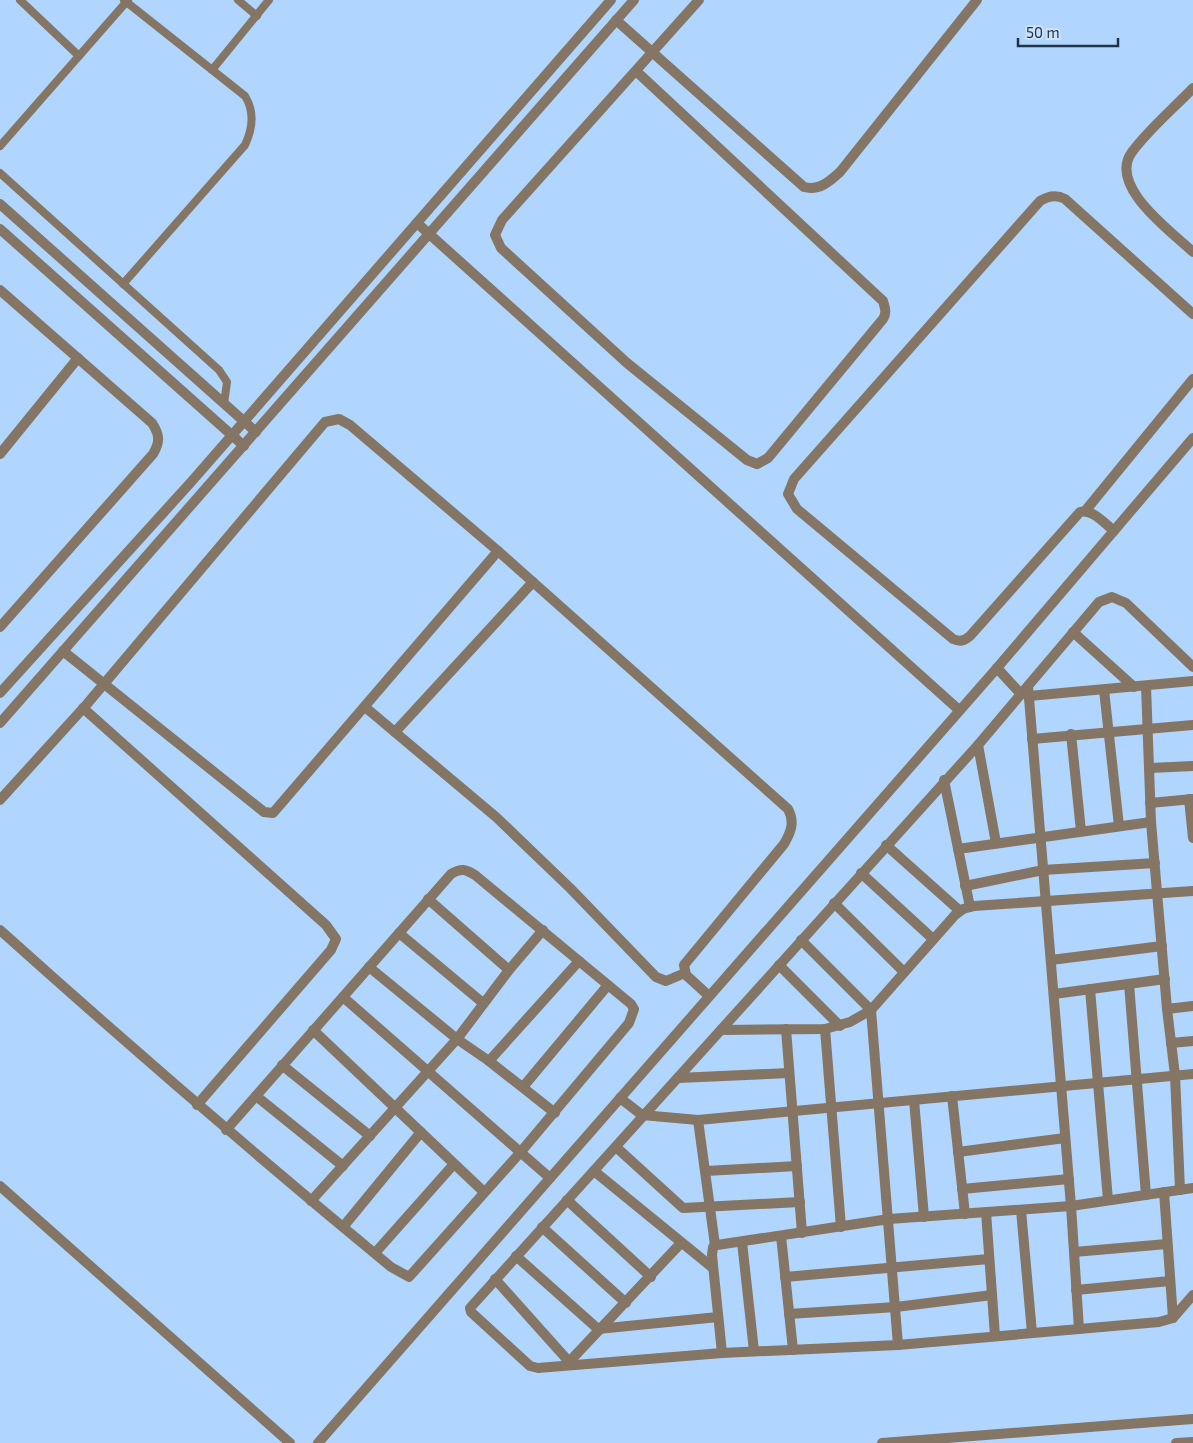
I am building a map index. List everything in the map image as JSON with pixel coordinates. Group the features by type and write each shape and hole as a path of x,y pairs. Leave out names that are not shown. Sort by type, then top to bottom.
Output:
{"street":[{"path":"0,693 232,435 611,0"},
{"path":"0,723 634,0"},
{"path":"636,72 882,302 885,308 886,314 877,326 768,458 757,464 747,460 627,363 501,248 496,235 502,220 699,0"},
{"path":"616,20 804,187 812,189 828,183 840,172 977,0"},
{"path":"1193,88 1130,154 1126,169 1129,185 1139,202 1193,252"},
{"path":"1193,314 1065,199 1060,196 1046,197 1040,201 800,472 790,486 788,494 798,509 953,639 964,641 1080,512 1086,510 1193,379"},
{"path":"0,204 256,432"},
{"path":"417,223 959,710"},
{"path":"0,229 244,446"},
{"path":"0,290 152,424 158,432 159,444 154,454 0,627"},
{"path":"0,454 78,358"},
{"path":"0,800 103,685 325,422 339,419 350,425 498,551 788,809 791,815 791,832 784,844 686,962 685,973"},
{"path":"318,1443 997,668 1193,438"},
{"path":"1086,510 1114,531"},
{"path":"63,651 103,685 267,814 278,808 498,551"},
{"path":"394,732 533,582"},
{"path":"1193,667 1119,598 1112,597 1099,602 1026,692 944,780 678,1078 642,1115 616,1147 471,1305 472,1312 530,1366 538,1368 722,1353 898,1345 1159,1322 1173,1318 1193,1295"},
{"path":"1073,632 1134,687"},
{"path":"997,668 1026,692 1104,690 1193,681"},
{"path":"1146,686 1151,822 1167,1009 1175,1075 1180,1190"},
{"path":"1104,690 1119,826"},
{"path":"1026,692 1041,837 1066,1138 1079,1329"},
{"path":"365,707 496,817 570,888 656,977 666,981 685,973"},
{"path":"83,708 326,925 336,939 331,950 197,1105"},
{"path":"1032,739 1071,734 1193,725"},
{"path":"1071,734 1081,831"},
{"path":"978,744 996,843"},
{"path":"1150,768 1193,766"},
{"path":"944,780 965,886 965,909"},
{"path":"1150,803 1191,799 1193,838"},
{"path":"958,849 1151,822"},
{"path":"886,845 965,909"},
{"path":"965,886 1043,870 1155,863"},
{"path":"0,930 226,1130 400,1274 409,1277 555,1113 632,1018 634,1009 631,1004 475,874 466,869 458,869 450,874 226,1130"},
{"path":"861,873 933,939"},
{"path":"720,1030 825,1029 840,1026 871,1010 933,939 965,909 1193,891"},
{"path":"428,899 509,970"},
{"path":"834,903 904,972"},
{"path":"311,1201 457,1039 509,970 543,930"},
{"path":"399,933 483,1003"},
{"path":"801,940 871,1010 898,1345"},
{"path":"1051,960 1162,946"},
{"path":"488,1061 580,961"},
{"path":"779,965 840,1026"},
{"path":"369,966 457,1039 555,1113"},
{"path":"685,973 709,996"},
{"path":"1054,994 1165,979"},
{"path":"1129,984 1146,1195"},
{"path":"523,1087 608,985"},
{"path":"1090,989 1108,1200"},
{"path":"343,997 520,1154 550,1178"},
{"path":"1167,1009 1193,1006"},
{"path":"825,1029 840,1227"},
{"path":"313,1030 484,1192"},
{"path":"786,1030 802,1233"},
{"path":"1171,1043 1193,1041"},
{"path":"282,1065 370,1136"},
{"path":"678,1078 789,1073"},
{"path":"620,1098 642,1115 698,1120 1193,1074"},
{"path":"256,1096 343,1166"},
{"path":"952,1096 965,1214"},
{"path":"914,1100 924,1217"},
{"path":"698,1120 715,1245 712,1250 722,1353"},
{"path":"343,1227 421,1132"},
{"path":"958,1152 1066,1138"},
{"path":"616,1147 678,1206 689,1209 800,1202"},
{"path":"375,1253 454,1164"},
{"path":"706,1171 797,1166"},
{"path":"594,1171 714,1268"},
{"path":"962,1189 1069,1178"},
{"path":"0,1186 290,1443"},
{"path":"715,1245 889,1219 1071,1206 1193,1188"},
{"path":"1164,1192 1173,1318"},
{"path":"567,1200 651,1276"},
{"path":"1021,1210 1032,1333"},
{"path":"986,1212 995,1336"},
{"path":"542,1227 626,1303"},
{"path":"780,1236 793,1350"},
{"path":"742,1242 754,1351"},
{"path":"571,1364 598,1329 626,1303 682,1243"},
{"path":"1074,1252 1167,1244"},
{"path":"516,1256 598,1329 718,1317"},
{"path":"785,1277 990,1258"},
{"path":"495,1279 571,1364"},
{"path":"1076,1290 1170,1282"},
{"path":"789,1314 896,1307 992,1294"},
{"path":"882,1443 1193,1419"},
{"path":"1176,1443 1193,1442"}],"lane":[{"path":"20,0 79,56"},
{"path":"238,0 256,16"},
{"path":"212,70 269,0"},
{"path":"0,146 126,1 245,96 251,106 252,116 248,138 123,284"},
{"path":"0,173 219,370 227,382 224,404"}]}
